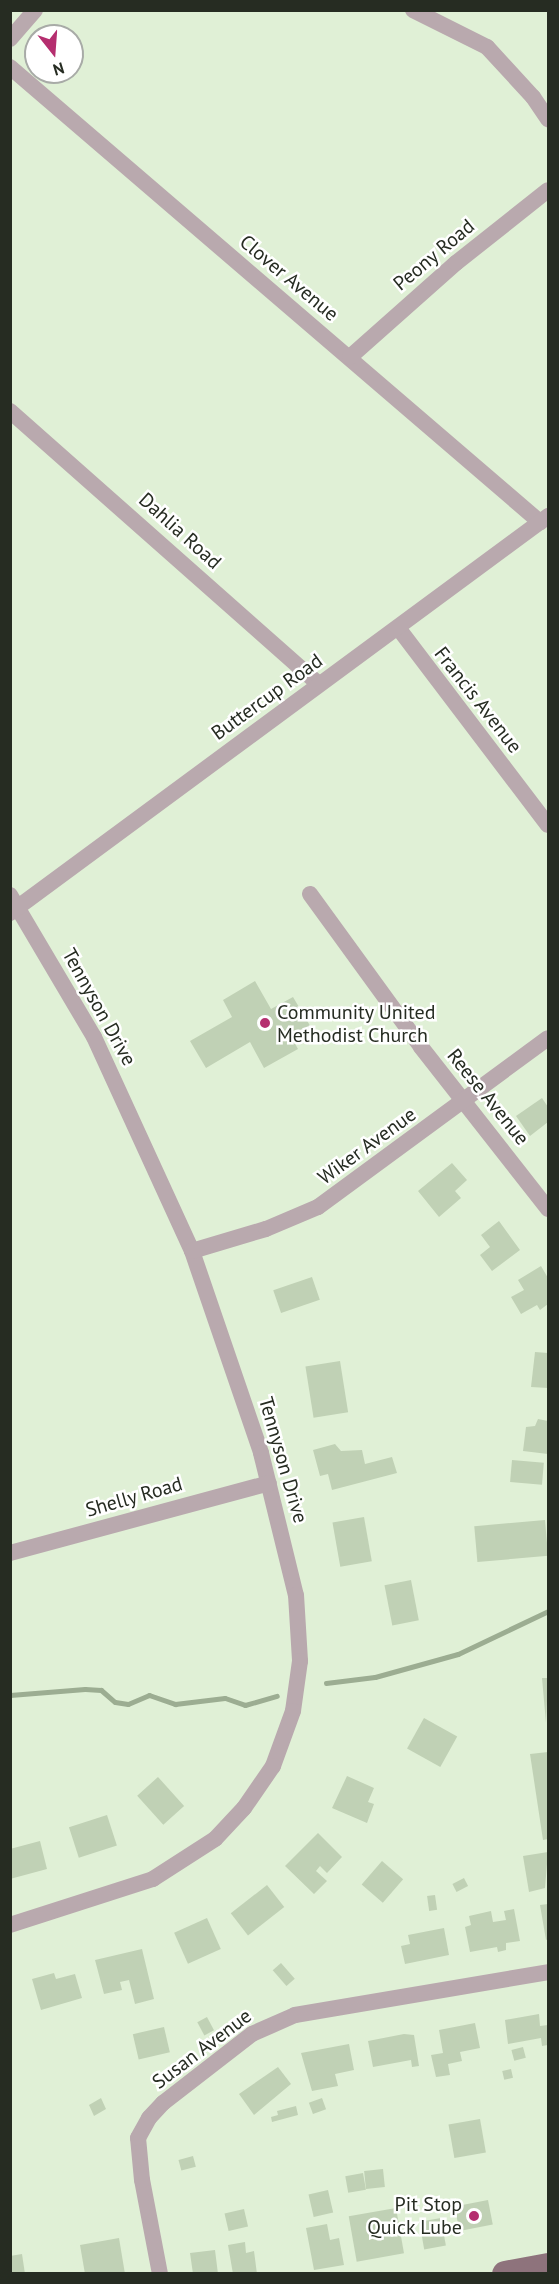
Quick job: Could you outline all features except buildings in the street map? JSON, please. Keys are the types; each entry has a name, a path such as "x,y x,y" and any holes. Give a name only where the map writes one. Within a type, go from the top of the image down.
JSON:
{"main road":[{"path":"505,2274 549,2266"}],"street":[{"path":"10,39 35,10"},
{"path":"413,10 487,47 549,119"},
{"name":"Clover Avenue","path":"10,67 544,519"},
{"name":"Peony Road","path":"350,357 448,270 549,190"},
{"name":"Dahlia Road","path":"10,411 319,684"},
{"name":"Buttercup Road","path":"13,905 399,629 544,519"},
{"name":"Francis Avenue","path":"399,629 549,825"},
{"name":"Reese Avenue","path":"310,894 463,1101 549,1209"},
{"name":"Tennyson Drive","path":"10,1924 113,1895 171,1870 201,1851 232,1822 273,1766 293,1711 300,1633 288,1554 269,1483 192,1251 94,1038 13,905"},
{"name":"Wiker Avenue","path":"192,1251 266,1229 318,1208 549,1038"},
{"name":"Shelly Road","path":"10,1553 269,1483"},
{"name":"Susan Avenue","path":"160,2274 142,2180 138,2138 149,2118 163,2103 252,2034 295,2015 549,1972"}],"waterway":[{"path":"326,1683 375,1677 458,1654 548,1611"},
{"path":"10,1695 85,1689 101,1690 115,1702 128,1704 149,1695 175,1704 225,1698 245,1705 277,1696"}],"place":[{"name":"Community United Methodist Church","path":"265,1023"},
{"name":"Pit Stop Quick Lube","path":"474,2216"}]}
